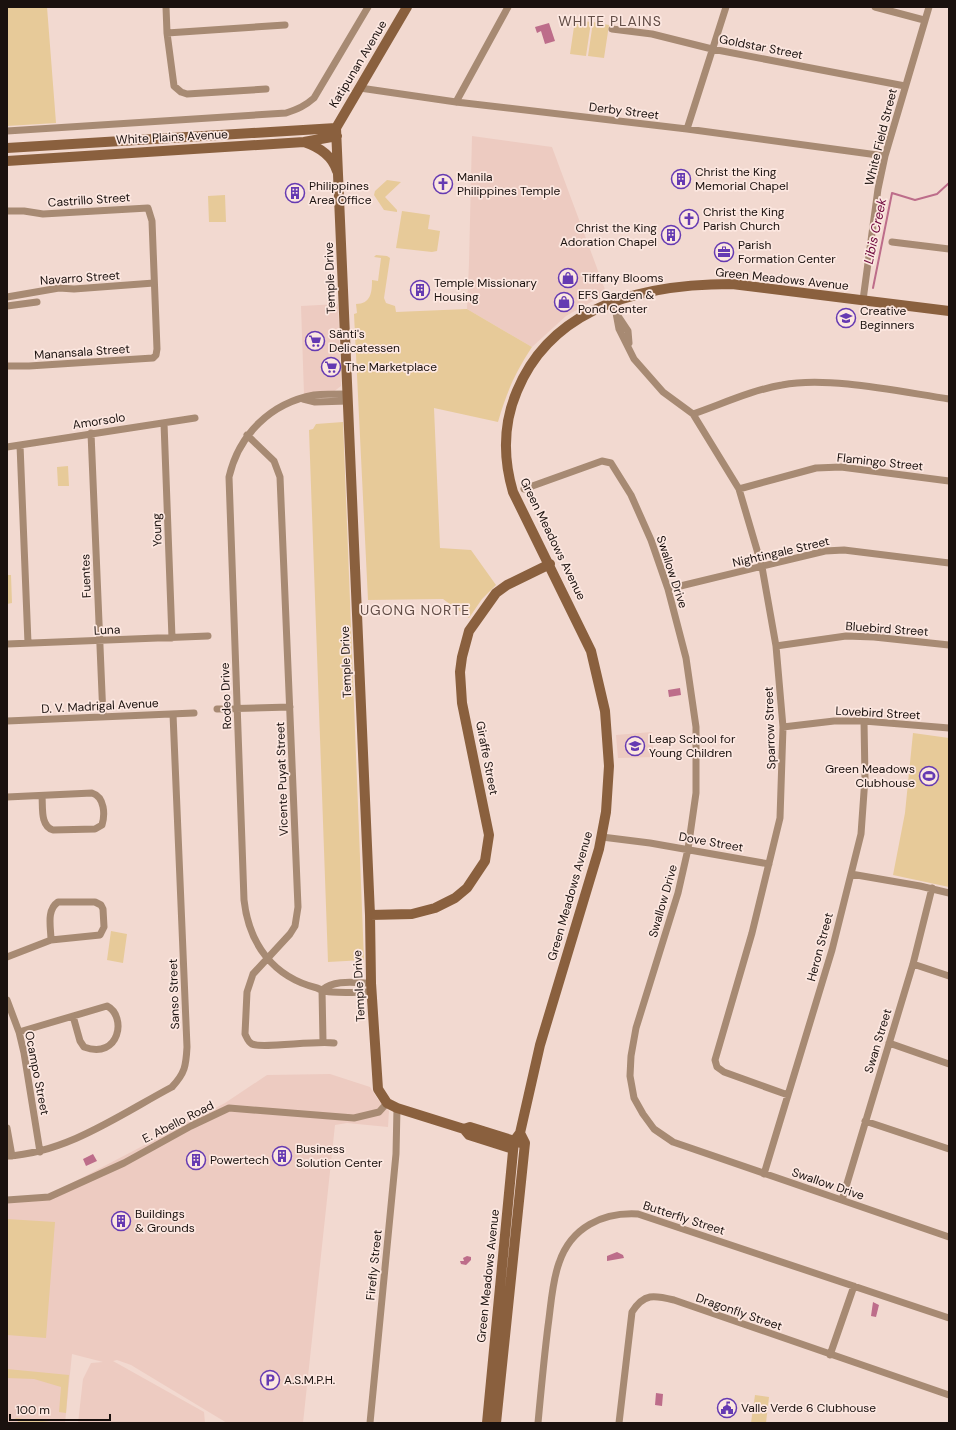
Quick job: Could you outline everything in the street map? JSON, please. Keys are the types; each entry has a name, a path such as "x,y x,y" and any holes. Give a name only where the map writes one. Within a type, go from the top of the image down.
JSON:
{"street":[{"path":"166,7 167,33 174,86 181,92 187,94 266,89"},
{"path":"7,131 286,112 306,106 314,98 368,7"},
{"name":"Katipunan Avenue","path":"337,132 338,122 360,88 407,7"},
{"path":"456,102 508,7"},
{"path":"687,129 726,7"},
{"path":"874,7 924,20"},
{"name":"White Field Street","path":"863,300 877,196 885,156 929,7"},
{"path":"167,33 285,25"},
{"name":"Goldstar Street","path":"612,29 652,34 712,49 905,86"},
{"name":"Derby Street","path":"360,88 456,102 687,129 885,156"},
{"name":"White Plains Avenue","path":"7,161 89,154 304,142 337,132"},
{"name":"White Plains Avenue","path":"7,148 337,132"},
{"name":"Temple Drive","path":"337,132 370,915 371,987 378,1089 387,1103"},
{"path":"304,142 314,145 326,154 336,167 339,179"},
{"path":"88,143 89,154"},
{"name":"Castrillo Street","path":"7,211 24,211 43,214 148,208 152,221 154,283"},
{"path":"892,242 949,249"},
{"name":"Navarro Street","path":"7,297 59,288 74,290 154,283"},
{"name":"Manansala Street","path":"7,366 29,366 153,358 156,355 154,283"},
{"name":"Green Meadows Avenue","path":"487,1423 502,1310 513,1210 518,1142 540,1045 602,834 609,766 608,732 600,681 591,651 550,564 513,492 508,474 506,451 507,426 512,404 521,382 533,362 548,342 568,325 582,316 614,302 661,289 702,284 732,284 949,311"},
{"path":"7,306 37,302"},
{"name":"Sparrow Street","path":"614,302 617,314 628,331 629,346 634,359 663,392 693,414 739,489 762,568 776,646 783,728 780,818 752,933 715,1060 717,1066 724,1072 788,1095"},
{"path":"693,414 761,390 783,385 811,383 846,385 949,399"},
{"name":"Rodeo Drive","path":"322,990 298,983 283,973 267,958 253,937 245,912 228,487 229,477 235,457 247,435 271,412 280,406 303,399 348,397"},
{"name":"Amorsolo","path":"7,447 195,418"},
{"name":"Young","path":"164,423 172,638"},
{"name":"Fuentes","path":"91,433 103,717"},
{"name":"Vicente Puyat Street","path":"247,435 274,461 280,476 297,918 290,934 253,974 249,982 245,1034 248,1042 258,1046 322,1041 334,1043"},
{"path":"20,446 28,643"},
{"name":"Swallow Drive","path":"524,489 602,461 608,461 632,495 651,540 668,589 686,658 696,727 696,793 688,849 678,893 636,1028 631,1056 630,1076 634,1098 643,1114 654,1129 673,1142 949,1237"},
{"name":"Flamingo Street","path":"739,489 816,468 841,467 949,481"},
{"name":"Nightingale Street","path":"668,589 762,568 825,551 844,550 949,563"},
{"name":"Giraffe Street","path":"370,915 412,914 435,908 455,898 467,888 485,861 489,835 462,703 460,678 462,657 469,631 496,593 507,585 550,564"},
{"name":"Luna","path":"7,644 208,636"},
{"name":"Bluebird Street","path":"776,646 846,636 874,636 949,645"},
{"path":"217,709 290,707"},
{"name":"D. V. Madrigal Avenue","path":"7,721 194,713"},
{"name":"Sanso Street","path":"9,1156 40,1152 66,1144 172,1087 182,1076 186,1064 187,1047 173,714"},
{"name":"Lovebird Street","path":"783,728 834,721 864,721 949,728"},
{"name":"Heron Street","path":"764,1174 832,950 861,834 865,778 864,721"},
{"path":"7,798 92,793 96,794 102,801 102,826 95,828 49,829 44,822 42,796"},
{"name":"Dove Street","path":"602,834 769,864"},
{"path":"851,874 949,892"},
{"name":"Swan Street","path":"842,1200 913,964 932,888"},
{"path":"7,957 51,940 100,935 104,927 103,909 95,902 58,902 53,906 50,912 51,940"},
{"path":"913,964 949,976"},
{"path":"322,1041 322,990 327,985 335,984 371,987"},
{"name":"Ocampo Street","path":"7,1000 19,1032 24,1053 40,1152"},
{"path":"19,1032 104,1006 110,1007 115,1012 117,1019 115,1040 112,1044 102,1049 84,1047 80,1041 73,1016"},
{"path":"889,1043 949,1064"},
{"path":"387,1103 397,1108 464,1129 469,1135 518,1142"},
{"name":"E. Abello Road","path":"7,1200 49,1197 62,1192 124,1162 190,1126 229,1108 354,1118 379,1112 387,1103"},
{"name":"Firefly Street","path":"370,1423 396,1154 397,1108"},
{"path":"865,1120 949,1149"},
{"path":"7,1128 9,1156"},
{"name":"Butterfly Street","path":"538,1423 544,1357 554,1282 559,1263 565,1248 576,1235 587,1226 603,1217 621,1213 638,1214 949,1318"},
{"path":"830,1355 854,1286"},
{"name":"Dragonfly Street","path":"619,1423 632,1312 638,1303 647,1297 660,1297 674,1300 949,1395"},
{"name":"Green Meadows Avenue","path":"496,1423 502,1310"}],"shaded area":[{"path":"7,7 47,7 56,123 7,126"},
{"path":"575,20 591,22 586,56 570,54"},
{"path":"593,22 609,25 604,58 588,56"},
{"path":"549,23 555,41 545,44 541,31 537,33 535,27"},
{"path":"472,136 552,147 607,295 566,316 532,347 467,309"},
{"path":"387,180 401,182 385,197 397,210 397,212 384,210 374,195 375,191"},
{"path":"225,195 226,222 209,222 208,196"},
{"path":"402,211 430,215 428,229 440,231 437,251 432,252 396,248"},
{"path":"376,255 387,256 390,258 384,298 386,303 395,306 396,312 467,309 532,347 512,383 498,422 434,408 440,548 471,550 496,585 482,599 469,618 443,599 368,600 354,314 357,313 356,304 368,300 372,289 372,280 378,281 381,258 374,257"},
{"path":"338,304 341,386 332,393 304,394 301,306"},
{"path":"343,422 364,960 328,962 309,430 313,429 316,424"},
{"path":"68,466 69,486 58,486 57,467"},
{"path":"7,575 11,575 12,603 7,604"},
{"path":"680,688 681,695 669,697 668,690"},
{"name":"Leap School for Young Children","path":"652,732 654,757 618,758 616,735"},
{"name":"Green Meadows Clubhouse","path":"913,733 949,738 949,887 893,875 905,813"},
{"path":"111,931 127,934 123,963 107,960"},
{"path":"330,1074 370,1087 379,1101 389,1111 388,1127 347,1123 335,1125 303,1423 227,1423 131,1365 117,1360 113,1361 204,1412 205,1423 78,1423 83,1379 91,1363 103,1362 72,1354 65,1423 7,1423 7,1198 45,1197 225,1103 267,1075"},
{"path":"93,1154 97,1161 86,1166 83,1159"},
{"path":"7,1219 55,1222 46,1338 7,1335"},
{"path":"617,1252 623,1255 624,1258 607,1261 607,1256"},
{"path":"467,1256 471,1257 471,1260 466,1265 461,1264 460,1261 464,1261 463,1258"},
{"path":"873,1302 879,1305 876,1317 871,1316"},
{"path":"7,1369 69,1375 66,1413 59,1412 61,1387 34,1379 7,1378"},
{"path":"656,1393 663,1394 662,1406 655,1405"},
{"path":"755,1395 769,1397 766,1423 751,1423"},
{"path":"15,1418 60,1423 19,1423"}],"waterway":[{"name":"Libis Creek","path":"873,288 892,193 915,200 937,194 949,183"}],"place":[{"name":"Christ the King Memorial Chapel","path":"681,179"},
{"name":"Manila Philippines Temple","path":"443,184"},
{"name":"Philippines Area Office","path":"295,193"},
{"name":"Christ the King Parish Church","path":"689,219"},
{"name":"Christ the King Adoration Chapel","path":"671,235"},
{"name":"Parish Formation Center","path":"724,252"},
{"name":"Tiffany Blooms","path":"568,278"},
{"name":"Temple Missionary Housing","path":"420,290"},
{"name":"EFS Garden & Pond Center","path":"564,302"},
{"name":"Creative Beginners","path":"846,318"},
{"name":"Sänti's Delicatessen","path":"315,341"},
{"name":"The Marketplace","path":"331,367"},
{"name":"Leap School for Young Children","path":"635,746"},
{"name":"Green Meadows Clubhouse","path":"929,776"},
{"name":"Business Solution Center","path":"282,1156"},
{"name":"Powertech","path":"196,1160"},
{"name":"Buildings & Grounds","path":"121,1221"},
{"name":"A.S.M.P.H.","path":"270,1380"},
{"name":"Valle Verde 6 Clubhouse","path":"727,1408"}],"district":[{"name":"WHITE PLAINS","path":"610,21"},
{"name":"UGONG NORTE","path":"415,610"}]}
